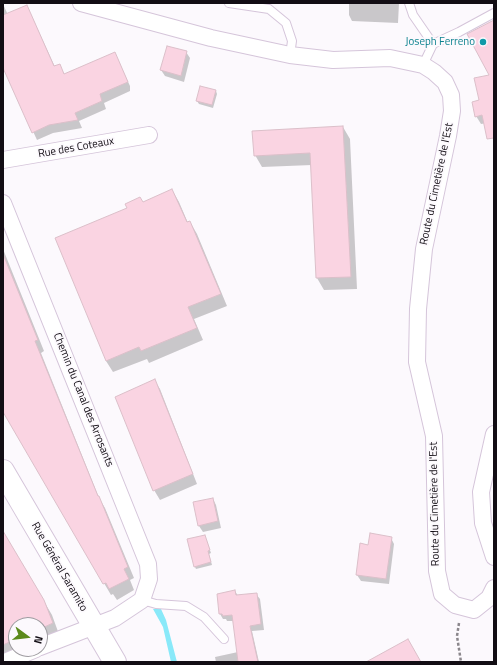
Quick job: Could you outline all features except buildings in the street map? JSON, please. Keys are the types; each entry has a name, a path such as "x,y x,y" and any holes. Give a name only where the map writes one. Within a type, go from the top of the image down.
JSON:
{"street":[{"name":"Route du Cimetière de l'Est","path":"82,3 211,38 290,55 332,60 390,58 423,65 445,82 451,95 452,111 424,249 418,309 417,362 434,436 436,571 442,594 455,605 460,606"},
{"name":"Rue des Coteaux","path":"3,160 149,135"},
{"name":"Chemin du Canal des Arrosants","path":"3,202 148,564 149,579 142,600"},
{"path":"494,434 481,492 483,523 494,558"},
{"name":"Rue Général Saramito","path":"3,471 115,662"},
{"path":"460,606 474,610 489,598 494,588"},
{"path":"48,644 115,618 142,600"},
{"path":"5,662 17,657"}],"lane":[{"path":"230,3 269,9 286,22 292,41 290,55"},
{"path":"409,3 413,16 433,44"},
{"path":"423,65 433,44 460,32 494,13"},
{"path":"142,600 156,604 186,606 204,617 224,639"}],"path":[{"path":"460,606 457,636 461,662"}],"water":[{"path":"153,609 161,609 166,620 177,662 171,662 163,627"}],"place":[{"name":"Joseph Ferreno","path":"483,42"}]}
